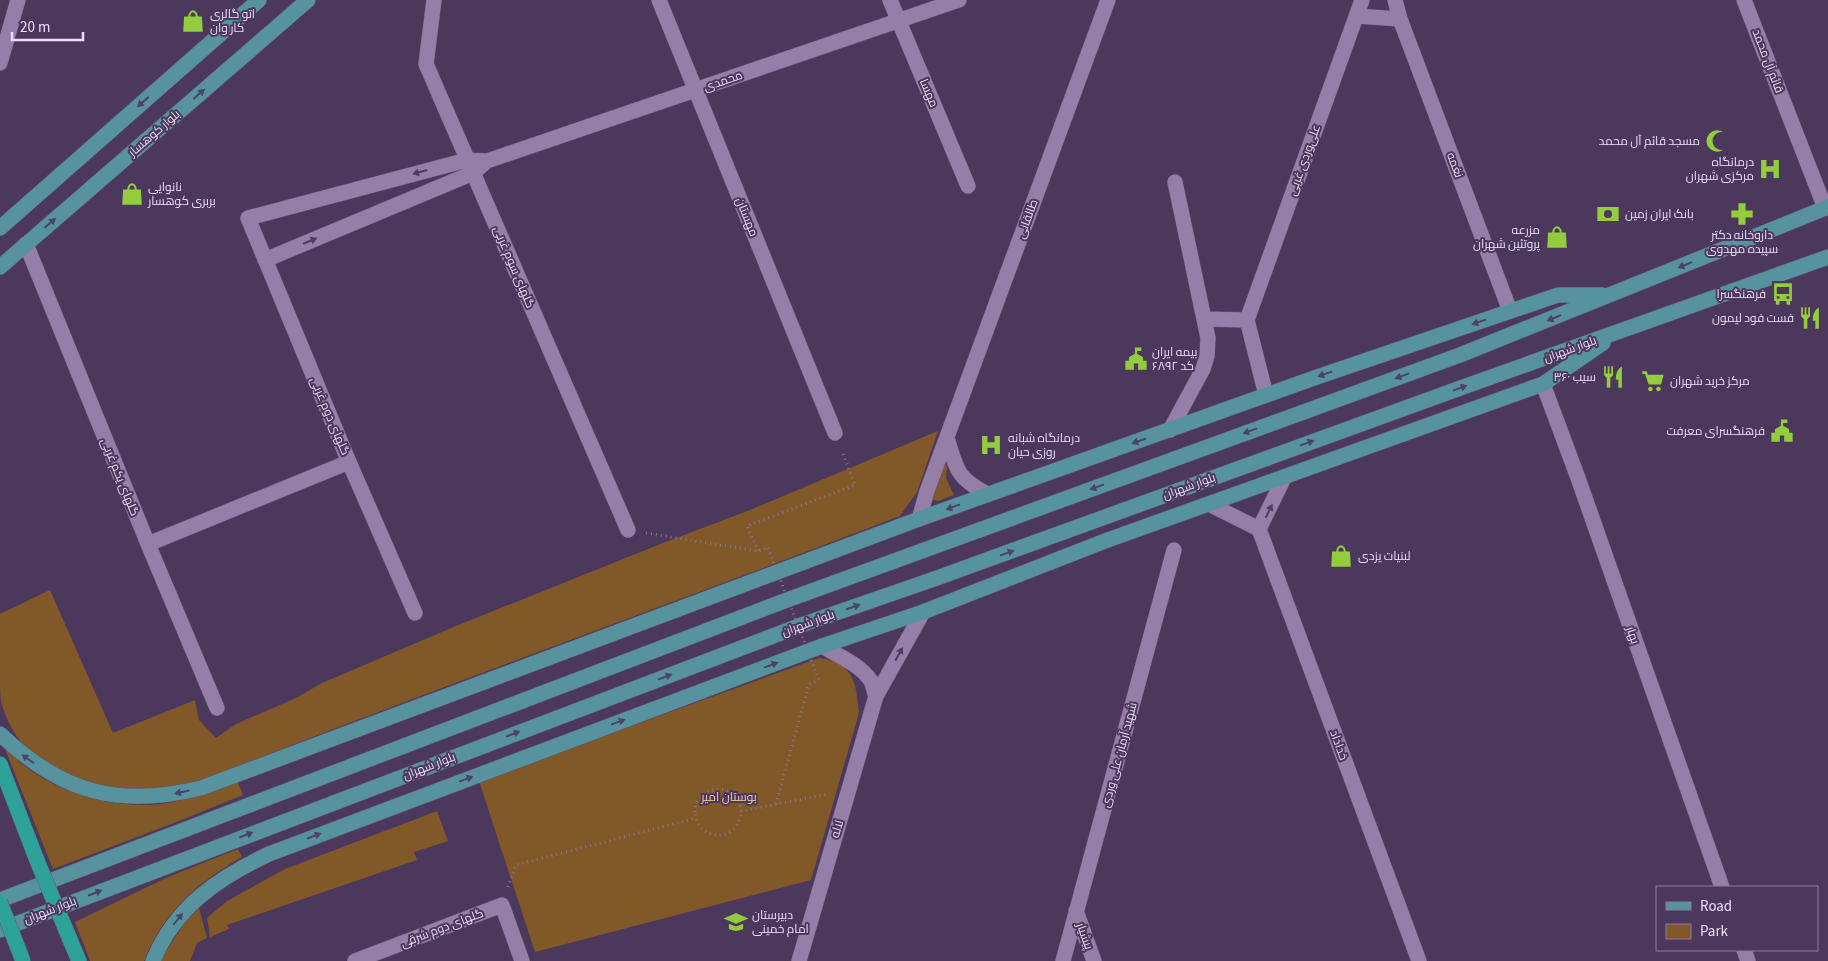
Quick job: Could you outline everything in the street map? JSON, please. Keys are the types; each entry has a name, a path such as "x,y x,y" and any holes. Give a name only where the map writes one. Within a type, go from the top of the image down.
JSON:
{"highway":[{"path":"0,764 36,858 79,961"},
{"path":"0,901 23,961"}],"main road":[{"path":"0,228 259,0"},
{"name":"بلوار کوهسار","path":"0,267 308,0"},
{"path":"0,901 787,600 1460,355 1826,208"},
{"name":"بلوار شهران","path":"0,930 807,623 937,578 1621,331 1827,261"},
{"path":"0,734 21,754 39,766 64,781 86,789 130,798 182,793 228,779 987,494 1266,395 1558,295 1611,295"},
{"name":"بلوار شهران","path":"153,961 167,933 196,899 238,868 269,854 822,646 923,612 1105,541 1543,384 1621,331"}],"street":[{"path":"0,63 18,0"},
{"name":"گلهای سوم غربی","path":"434,0 426,64 628,530"},
{"name":"مهستان","path":"659,0 835,434"},
{"name":"مهسا","path":"890,0 968,186"},
{"name":"محمدی","path":"470,166 959,0"},
{"name":"طالقانی","path":"919,519 946,438 1108,0"},
{"name":"علی‌وردی غربی","path":"1247,320 1362,0"},
{"name":"نغمه","path":"1395,0 1400,19 1510,311"},
{"name":"قائم آل محمد","path":"1744,0 1826,208"},
{"path":"1356,16 1400,19"},
{"path":"265,260 470,166"},
{"name":"گلهای دوم غربی","path":"415,613 349,462 248,218 470,166"},
{"path":"1170,430 1196,382 1207,356 1208,338 1176,182"},
{"name":"گلهای یکم غربی","path":"26,244 217,708"},
{"path":"1205,319 1247,320 1266,395"},
{"name":"بهار","path":"1543,384 1722,886"},
{"path":"946,438 960,476 972,486 987,494"},
{"path":"148,544 349,462"},
{"path":"1209,504 1259,529 1284,478"},
{"name":"خداداد","path":"1259,529 1419,961"},
{"name":"شهید آرمان علی وردی","path":"1063,961 1174,550"},
{"name":"لاله","path":"799,961 876,696 923,612"},
{"path":"822,646 862,671 871,682 876,696"},
{"name":"گلهای دوم شرقی","path":"355,961 502,905 522,961"},
{"name":"پیشیار","path":"1076,911 1094,961"}],"path":[{"path":"758,551 747,526 855,485 835,434"},
{"path":"628,530 758,551 768,548 819,680 809,684 776,804"},
{"path":"715,789 729,792 736,796 741,811 737,825 732,830 718,835 704,830 696,818 695,810 697,803 707,791 715,789"},
{"path":"741,811 849,790"},
{"path":"516,865 696,818"}],"green space":[{"path":"938,431 917,492 900,516 210,777 175,787 138,790 103,786 85,781 50,766 24,746 10,725 1,702 0,614 50,590 113,733 195,700 199,720 216,738 236,724 296,698 322,683 456,626 750,510"},
{"path":"944,464 947,466 946,478 954,495 938,501 931,499 935,481 939,481"},
{"name":"بوستان امیر","path":"819,658 840,664 846,669 854,683 859,713 811,880 535,952 479,781"},
{"path":"3,744 19,761 36,774 73,792 93,798 134,805 153,805 188,798 237,781 243,795 53,869"},
{"path":"437,811 448,841 414,852 417,860 227,925 229,929 210,937 207,918 227,901 285,869"},
{"path":"238,849 242,857 196,889 172,913 161,927 144,961 90,961 75,922 168,877"},
{"path":"199,908 207,938 197,943 190,961 160,961 185,922"}],"place":[{"name":"اتو گالری کار وان","path":"193,21"},
{"name":"مسجد قائم آل محمد","path":"1717,141"},
{"name":"درمانگاه مرکزی شهران","path":"1770,169"},
{"name":"نانوایی بربری کوهسار","path":"132,194"},
{"name":"بانک ایران زمین","path":"1608,214"},
{"name":"داروخانه دکتر سپیده مهدوی","path":"1742,214"},
{"name":"مزرعه پروتئین شهران","path":"1557,237"},
{"name":"فرهنگسرا","path":"1783,294"},
{"name":"فست فود لیمون","path":"1810,318"},
{"name":"بیمه ایران کد ۶۸۹۲","path":"1136,359"},
{"name":"سیب ۳۶۰","path":"1613,377"},
{"name":"مرکز خرید شهران","path":"1653,381"},
{"name":"فرهنگسرای معرفت","path":"1782,431"},
{"name":"درمانگاه شبانه روزی حیان","path":"991,445"},
{"name":"لبنیات یزدی","path":"1341,556"},
{"name":"دبیرستان امام خمینی","path":"736,922"}]}
